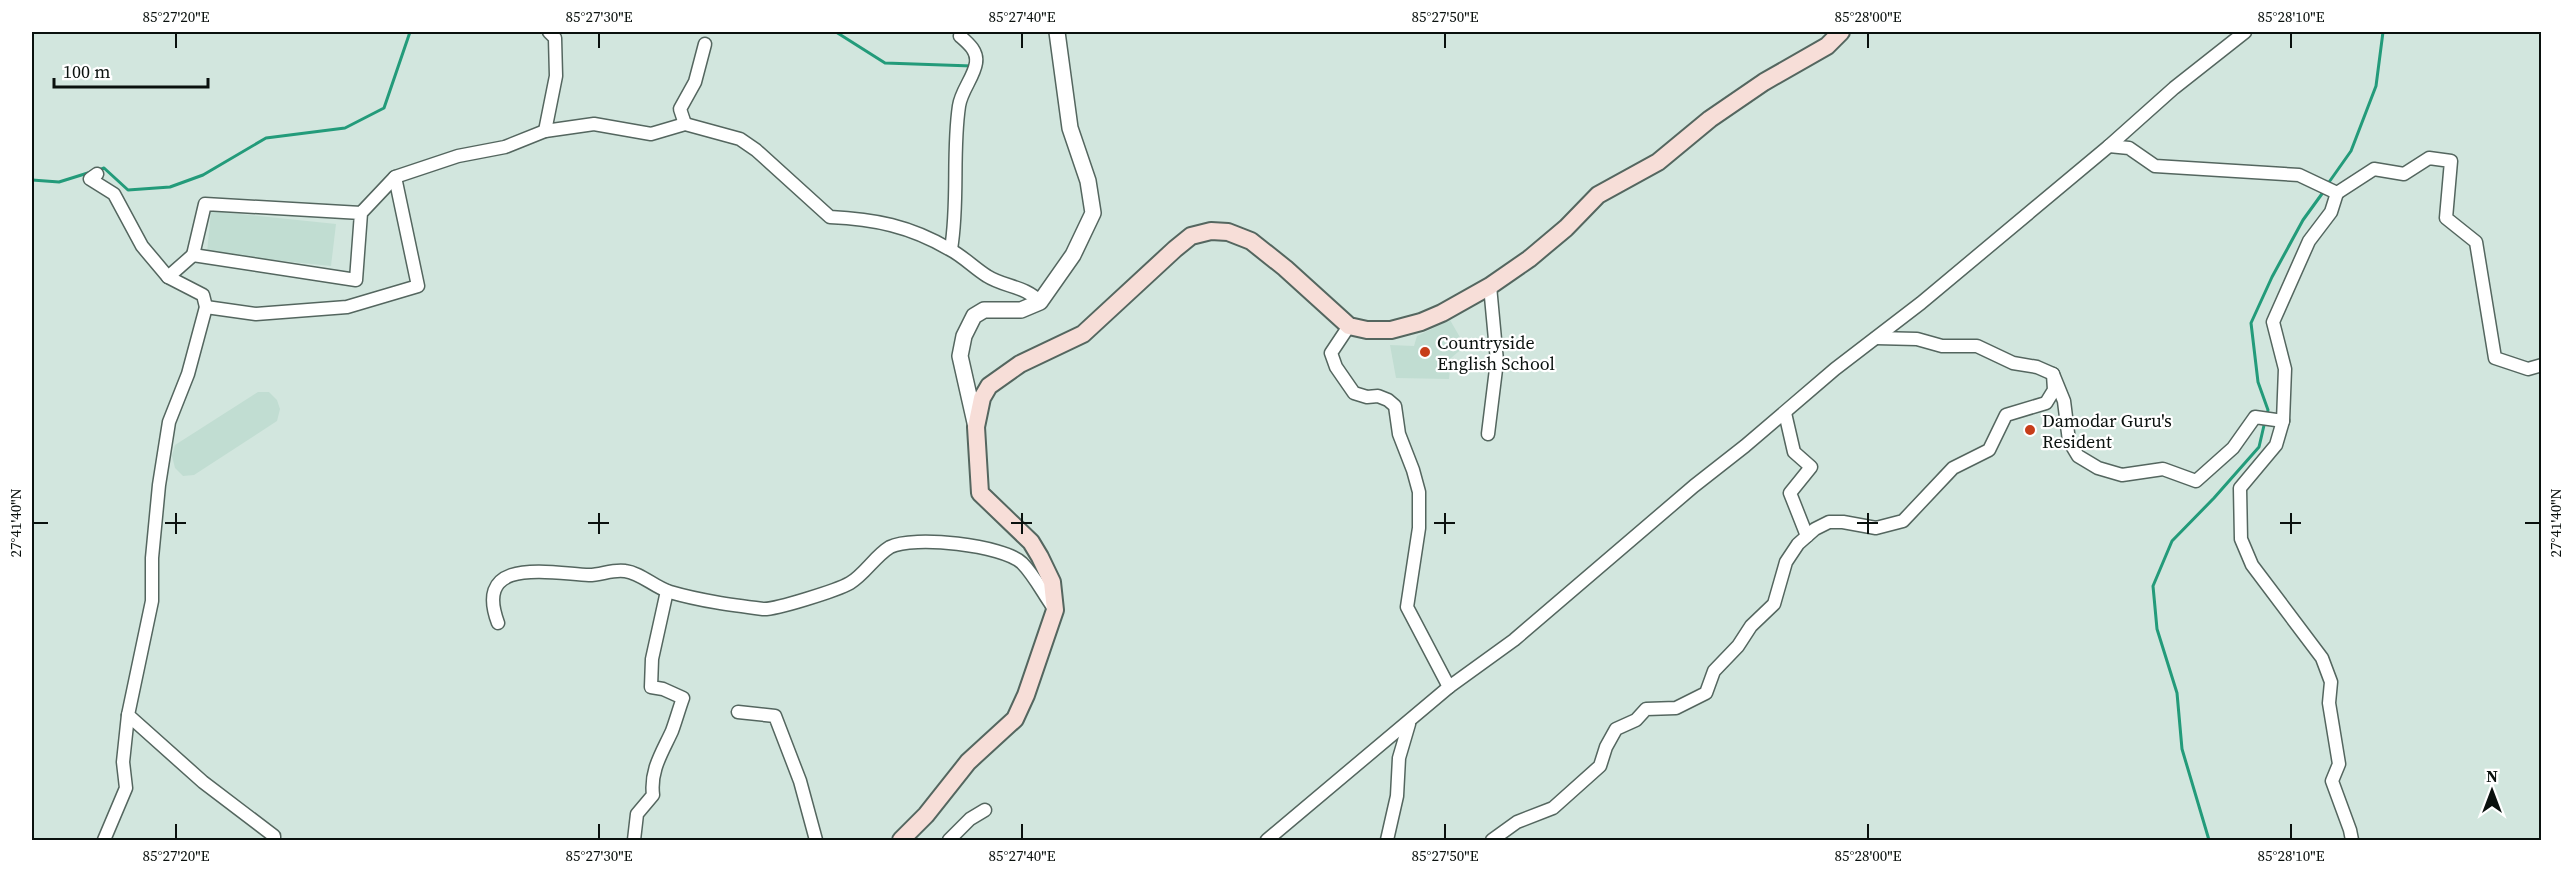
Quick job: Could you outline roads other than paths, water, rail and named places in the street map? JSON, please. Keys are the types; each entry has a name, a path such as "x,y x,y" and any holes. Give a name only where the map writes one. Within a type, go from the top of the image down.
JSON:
{"main road":[{"path":"901,840 926,815 968,762 1015,719 1026,695 1055,610 1052,582 1031,542 980,493 976,427 982,398 989,386 1020,363 1083,334 1191,236 1211,231 1228,232 1251,241 1285,268 1349,326 1367,330 1391,330 1421,322 1490,286 1558,235 1598,195 1658,162 1710,119 1764,82 1827,46 1840,32"}],"street":[{"path":"545,131 556,76 555,38 549,32"},
{"path":"951,249 954,229 955,145 959,102 976,62 973,48 960,36 962,32"},
{"path":"976,427 960,356 964,336 974,316 984,310 1021,310 1040,302 1073,255 1094,213 1088,181 1070,128 1057,32"},
{"path":"1267,840 1449,687 1514,640 1694,486 1785,413 1835,369 1921,303 2109,146 2174,88 2245,32"},
{"path":"685,124 681,109 695,82 705,44"},
{"path":"193,255 356,280 361,213 395,177 458,156 505,147 545,131 594,124 651,134 685,124 740,139 756,150 830,217 869,219 915,232 951,249 988,278 1032,293 1040,302"},
{"path":"2109,146 2129,148 2155,166 2299,175 2337,193"},
{"path":"2352,840 2332,781 2339,764 2329,703 2331,682 2322,658 2252,565 2241,539 2240,488 2276,445 2283,421 2285,369 2273,322 2310,241 2331,212 2337,193 2374,169 2404,174 2429,158 2451,161 2446,218 2476,242 2494,358 2528,369 2541,365"},
{"path":"97,174 90,178 103,189 114,194 142,246 168,277 203,295 206,307 188,374 169,422 159,486 152,558 152,601 128,715 123,762 126,788 104,840"},
{"path":"206,307 256,314 347,307 418,286 395,177"},
{"path":"168,277 193,255 205,204 361,213"},
{"path":"1488,434 1497,362 1490,286"},
{"path":"1349,326 1331,353 1336,367 1354,393 1367,397 1377,396 1388,400 1395,406 1400,434 1419,492 1419,528 1407,607 1449,687"},
{"path":"1876,338 1917,339 1942,346 1977,346 2013,363 2037,367 2053,374 2064,401 2069,441 2079,456 2098,468 2122,475 2163,469 2196,481 2233,448 2255,417 2283,421"},
{"path":"1492,840 1517,822 1553,808 1600,766 1606,747 1616,729 1636,720 1646,709 1676,708 1706,693 1714,671 1737,646 1751,626 1774,604 1786,562 1807,536 1829,522 1876,528 1903,521 1953,468 1989,450 2006,415 2046,402 2054,390 2053,374"},
{"path":"1785,413 1794,452 1811,467 1790,493 1807,536"},
{"path":"498,622 493,605 494,588 501,580 513,574 536,572 594,575 623,570 667,591 711,602 771,610 849,584 891,547 935,541 980,546 1021,562 1055,610"},
{"path":"634,840 637,814 653,795 651,782 654,769 683,699 663,689 651,687 652,659 667,591"},
{"path":"738,712 775,716 800,781 816,840"},
{"path":"128,715 203,782 274,836 274,840"},
{"path":"1387,840 1397,796 1398,758 1410,720"},
{"path":"949,840 970,819 985,810"}],"waterway":[{"path":"97,171 104,168 128,190 170,187 203,175 266,138 345,128 384,108 410,32"},
{"path":"836,32 885,63 972,66"},
{"path":"2327,185 2351,151 2376,86 2383,32"},
{"path":"32,180 59,182 91,172"},
{"path":"2267,414 2268,410 2258,382 2251,323 2272,277 2303,220 2324,191"},
{"path":"2209,840 2182,749 2177,693 2157,629 2153,586 2172,541 2259,447 2265,421"}],"place":[{"name":"Countryside English School","path":"1425,352"},
{"name":"Damodar Guru's Resident","path":"2030,430"}]}
